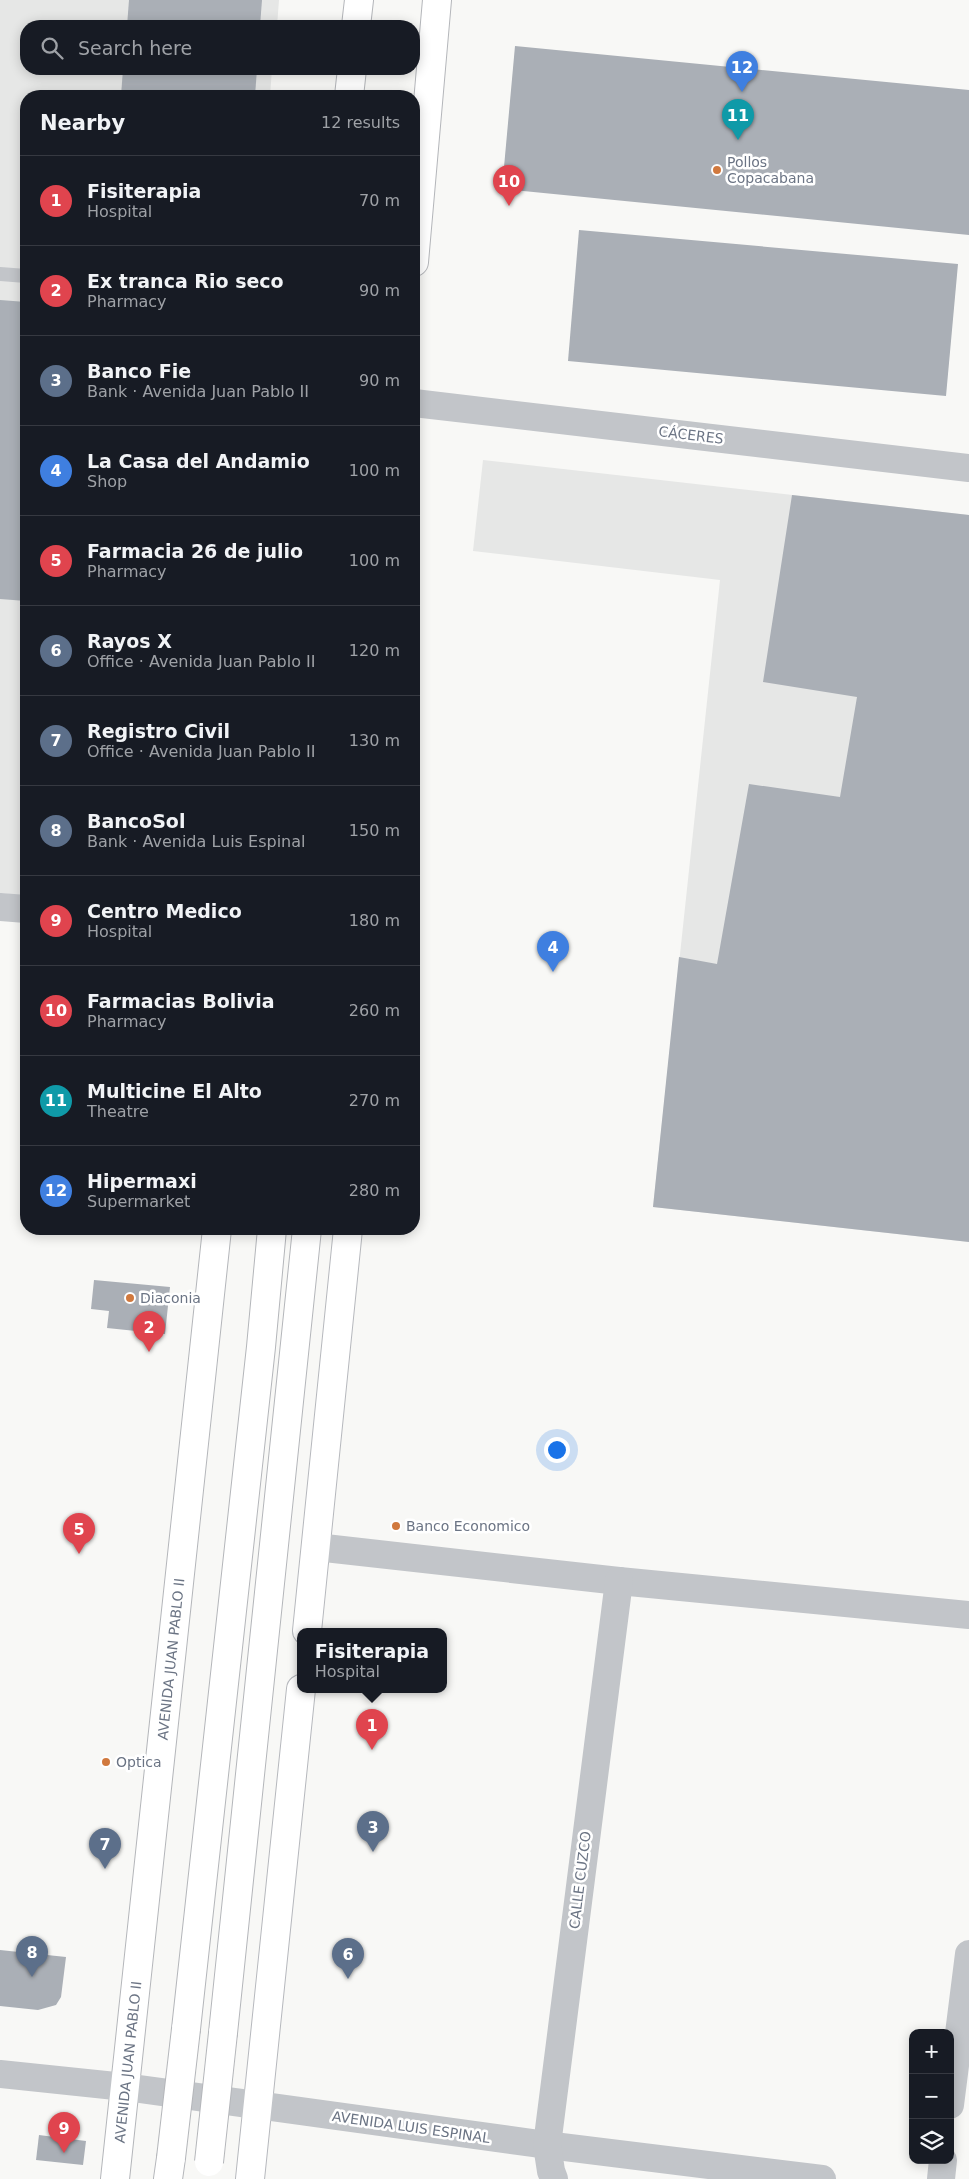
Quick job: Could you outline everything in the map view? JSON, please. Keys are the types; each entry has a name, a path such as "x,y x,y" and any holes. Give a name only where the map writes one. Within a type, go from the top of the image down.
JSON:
{"main road":[{"path":"357,20 359,0"},
{"path":"420,135 437,0"},
{"path":"350,90 352,75"},
{"name":"AVENIDA JUAN PABLO II","path":"115,2179 216,1235"},
{"path":"170,2168 261,1347 271,1235"},
{"path":"208,2170 306,1235"},
{"path":"307,1628 347,1235"},
{"path":"250,2179 301,1693"}],"street":[{"name":"CÁCERES","path":"420,404 969,468"},
{"path":"0,907 20,909"},
{"path":"316,1547 619,1581 969,1615"},
{"name":"CALLE CUZCO","path":"554,2179 546,2145 619,1581"},
{"path":"954,2074 969,1954"},
{"name":"AVENIDA LUIS ESPINAL","path":"0,2074 125,2087 546,2145 822,2179"},
{"path":"941,2179 943,2164"}],"lane":[{"path":"0,274 20,276"}],"shaded area":[{"path":"0,0 279,0 277,20 20,20 20,75 272,75 270,90 20,90 20,895 0,893"},
{"path":"483,460 969,515 969,1242 653,1207 720,580 473,551"}],"building":[{"path":"129,0 262,0 260,20 127,20"},
{"path":"515,46 969,90 969,235 502,189"},
{"path":"123,75 257,75 255,90 121,90"},
{"path":"579,230 958,264 946,396 568,361"},
{"path":"0,300 20,302 20,601 0,599"},
{"path":"792,495 969,515 969,1242 653,1207 679,957 717,964 749,784 840,797 857,697 763,682"},
{"name":"Diaconia","path":"94,1280 170,1287 165,1334 107,1328 109,1311 91,1309"},
{"path":"0,1950 66,1957 61,1997 56,2005 38,2010 0,2006"},
{"path":"39,2135 86,2141 83,2165 36,2160"}],"place":[{"name":"Hipermaxi","path":"742,92"},
{"name":"Multicine El Alto","path":"738,140"},
{"name":"Pollos Copacabana","path":"717,170"},
{"name":"Farmacias Bolivia","path":"509,206"},
{"name":"La Casa del Andamio","path":"553,972"},
{"name":"Diaconia","path":"130,1298"},
{"name":"Ex tranca Rio seco","path":"149,1352"},
{"name":"Banco Economico","path":"396,1526"},
{"name":"Farmacia 26 de julio","path":"79,1554"},
{"name":"Fisiterapia","path":"372,1750"},
{"name":"Optica","path":"106,1762"},
{"name":"Banco Fie","path":"373,1852"},
{"name":"Registro Civil","path":"105,1869"},
{"name":"BancoSol","path":"32,1977"},
{"name":"Rayos X","path":"348,1979"},
{"name":"Centro Medico","path":"64,2153"}]}
